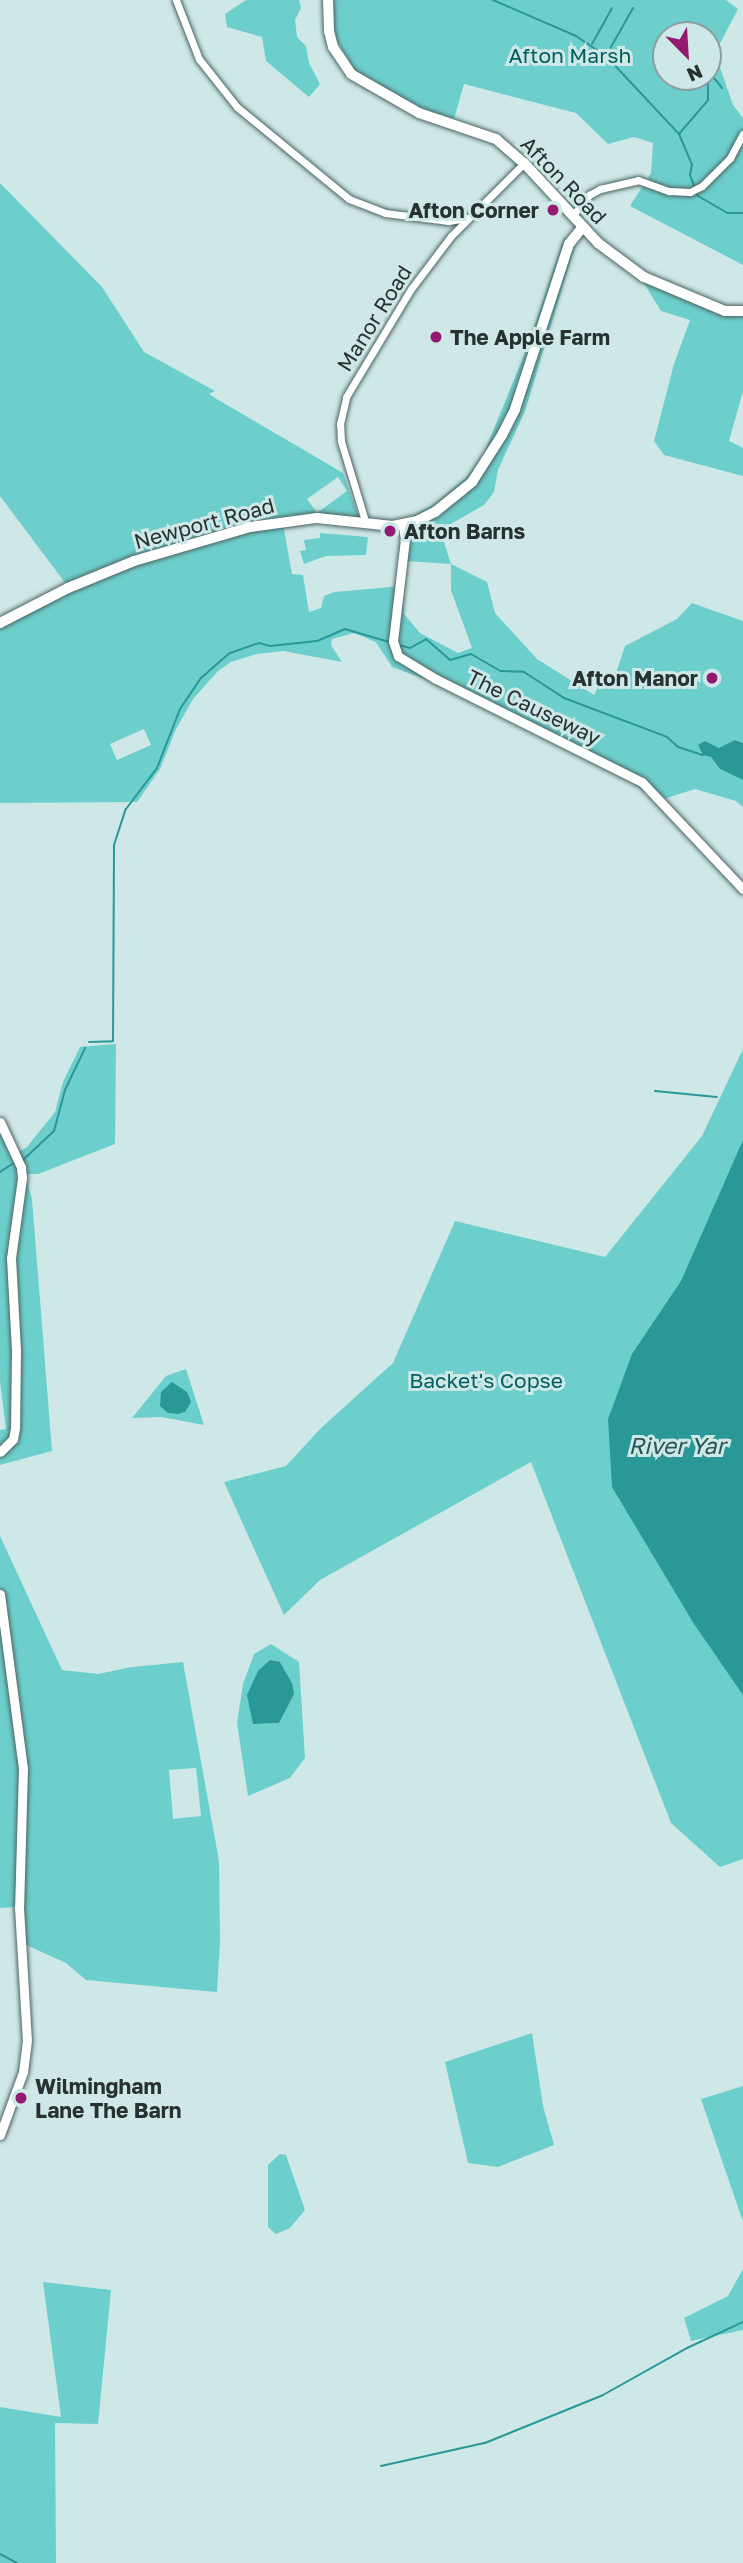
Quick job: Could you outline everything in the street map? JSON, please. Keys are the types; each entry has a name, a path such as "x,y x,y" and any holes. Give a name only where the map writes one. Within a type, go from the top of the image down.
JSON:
{"main road":[{"name":"Afton Road","path":"328,0 329,31 333,47 351,74 419,113 496,139 524,163 608,251 645,277 725,311 743,311"},
{"name":"Newport Road","path":"0,623 97,575 201,540 282,521 317,518 366,524 403,524 426,517 472,482 490,456 515,409 569,244 583,227"}],"street":[{"path":"176,0 199,59 237,107 349,199 385,213 448,221 467,218"},
{"path":"573,215 589,195 600,189 638,180 669,191 690,192 702,186 730,158 743,134"},
{"name":"Manor Road","path":"366,524 341,441 340,424 346,397 411,289 451,236 524,163"},
{"path":"448,221 451,236"},
{"name":"The Causeway","path":"403,524 405,539 393,641 398,656 426,674 642,782 656,793 743,889"},
{"path":"0,1122 21,1167 22,1178 11,1258 16,1350 15,1428 13,1439 0,1452"},
{"path":"0,1594 23,1768 19,1907 27,2040 23,2072 0,2135"}],"green space":[{"path":"246,0 299,0 301,8 295,20 297,37 306,46 309,63 320,84 309,97 266,61 262,37 227,27 225,14"},
{"name":"Afton Marsh","path":"333,0 726,0 738,9 722,40 722,21 652,21 652,91 722,91 722,73 733,105 743,118 743,265 630,206 651,173 653,143 634,137 608,144 576,113 464,84 454,119 419,108 354,70 333,33"},
{"path":"0,183 102,287 144,352 215,391 209,394 343,473 359,518 255,523 144,552 66,584 0,496","holes":["338,477 347,491 317,513 307,499"]},
{"path":"564,237 575,246 525,411 498,470 494,492 484,505 440,530 451,564 405,561 408,518 432,506 466,478 484,453 529,343"},
{"path":"642,280 724,315 743,316 743,391 729,441 743,448 743,476 664,455 654,441 674,364 690,320 661,311"},
{"path":"283,524 292,574 303,575 309,612 321,608 324,596 334,592 403,586 404,614 420,633 458,653 472,648 451,590 451,564 487,582 495,613 537,659 594,695 599,685 611,688 625,646 677,619 692,603 743,621 743,743 735,740 719,749 711,747 711,757 720,769 743,780 743,807 736,801 695,789 657,801 626,778 441,685 392,667 376,642 354,633 332,639 331,645 342,662 283,651 257,654 231,662 218,671 193,699 176,729 160,769 137,802 0,803 0,626 71,590 177,550","holes":["144,729 151,745 117,760 110,744"]},
{"path":"320,533 368,537 366,555 326,556 304,564 300,551 306,550 304,540 320,538"},
{"path":"116,1044 115,1144 38,1174 25,1174 32,1199 52,1451 0,1465 0,1430 6,1429 0,1381 0,1126 17,1153 27,1147 55,1112 63,1082 80,1047"},
{"name":"Backet's Copse","path":"743,1049 743,1859 720,1867 671,1823 531,1462 320,1580 284,1615 224,1482 286,1466 321,1428 393,1363 455,1221 605,1257 702,1136"},
{"path":"186,1369 204,1425 161,1417 132,1418 166,1376"},
{"path":"0,1536 62,1670 98,1674 132,1667 183,1662 219,1861 220,1942 217,1992 86,1980 66,1963 24,1944 19,1769 16,1907 0,1908","holes":["196,1768 201,1816 173,1819 169,1770"]},
{"path":"271,1644 299,1662 305,1758 290,1778 248,1796 237,1723 243,1684 254,1654","holes":["280,1662 292,1683 288,1704 279,1723 253,1724"]},
{"path":"532,2033 543,2106 554,2145 498,2167 468,2163 445,2062"},
{"path":"743,2086 743,2222 701,2099"},
{"path":"280,2154 286,2155 305,2210 290,2228 276,2234 268,2227 268,2165"},
{"path":"743,2269 743,2330 691,2341 684,2318 728,2296"},
{"path":"43,2282 111,2290 98,2424 55,2423 56,2563 0,2563 0,2407 61,2417"}],"water":[{"path":"735,740 743,743 743,780 720,769 711,757 703,755 698,745 705,741 719,748"},
{"name":"River Yar","path":"743,1140 743,1695 694,1624 612,1487 608,1419 632,1354 681,1281"},
{"path":"172,1382 187,1392 191,1402 185,1412 168,1413 160,1406 161,1392"},
{"path":"270,1660 280,1662 292,1683 294,1694 279,1723 253,1724 247,1695 258,1671"}],"waterway":[{"path":"493,0 576,36 606,56 679,134 692,164 690,175 694,186"},
{"path":"592,44 612,8"},
{"path":"606,56 633,8"},
{"path":"679,134 708,100 708,91"},
{"path":"696,192 698,196 727,213 743,213"},
{"path":"89,1042 113,1041 114,845 126,809 157,768 180,709 201,678 230,653 259,643 270,646 317,641 345,629 389,642"},
{"path":"399,645 410,648 426,639 450,660 471,654 501,671 524,672 564,698 667,737 678,747 703,755"},
{"path":"23,1160 54,1131 65,1090 85,1048"},
{"path":"655,1091 717,1097"},
{"path":"0,1172 14,1163"},
{"path":"381,2466 485,2443 603,2395 687,2348 743,2322"},
{"path":"0,2554 17,2563"}],"place":[{"name":"Afton Corner","path":"553,210"},
{"name":"The Apple Farm","path":"436,337"},
{"name":"Afton Barns","path":"390,531"},
{"name":"Afton Manor","path":"712,678"},
{"name":"Wilmingham Lane The Barn","path":"21,2098"}]}
